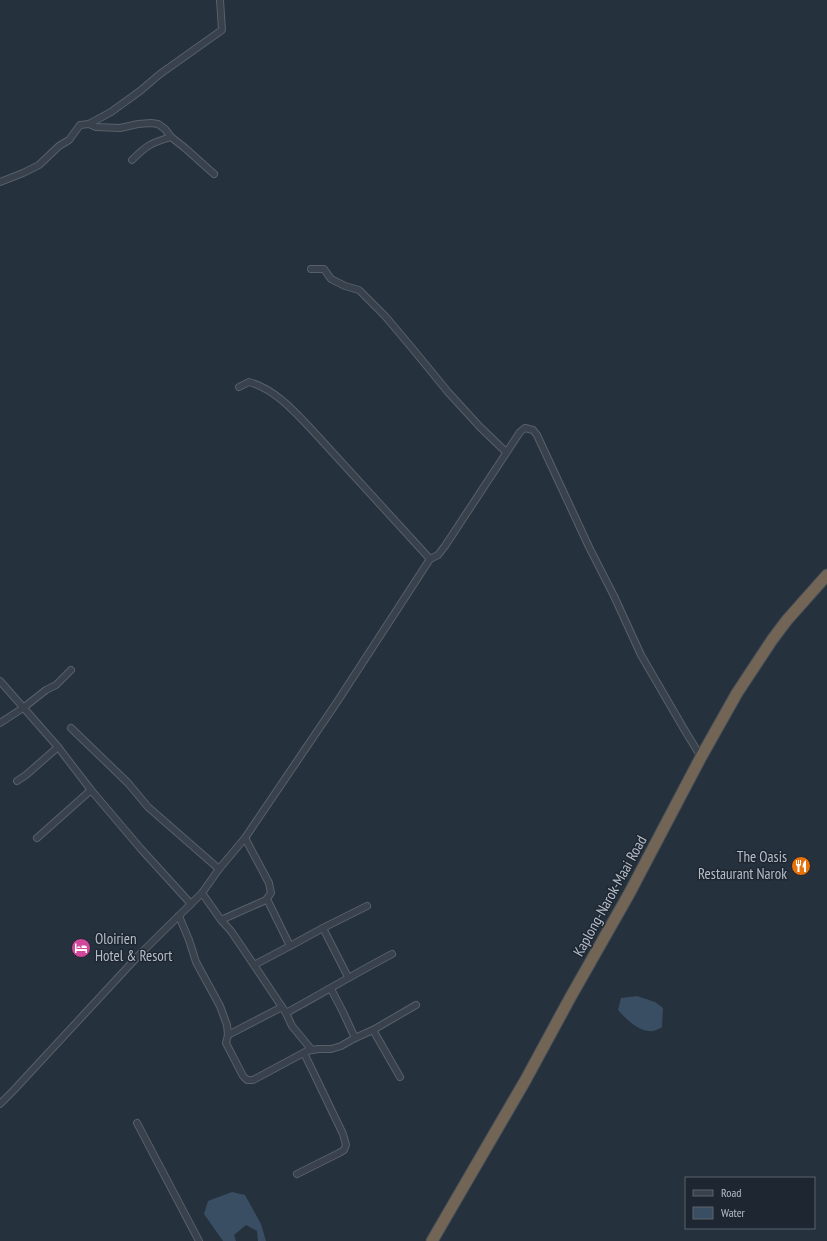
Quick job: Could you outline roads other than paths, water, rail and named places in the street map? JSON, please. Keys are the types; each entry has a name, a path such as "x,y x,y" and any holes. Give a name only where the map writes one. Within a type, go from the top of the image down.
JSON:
{"highway":[{"name":"Kaplong-Narok-Maai Road","path":"432,1241 525,1081 629,894 701,757 737,693 772,640 799,605 827,575"}],"street":[{"path":"0,182 39,165 58,146 69,140 80,125 89,124 111,112 160,74 222,30 220,0"},
{"path":"89,124 96,127 120,128 138,124 158,124 214,174"},
{"path":"132,160 144,148 152,143 171,137"},
{"path":"311,269 324,269 331,279 345,286 359,290 412,348 448,392 480,427 506,452"},
{"path":"239,387 249,382 263,387 294,411 430,559"},
{"path":"0,1104 139,955 202,893 245,838 337,702 430,559 438,555 445,546 506,452 525,428 530,429 537,435 641,655 701,757"},
{"path":"0,723 23,708 46,690 56,685 71,670"},
{"path":"0,681 58,747 91,790 141,849 191,904"},
{"path":"71,728 128,783 148,807 219,870"},
{"path":"17,781 58,747"},
{"path":"37,838 91,790"},
{"path":"220,920 268,899 271,893 271,888 245,838"},
{"path":"202,893 220,920 231,931 286,1013 292,1026 311,1049"},
{"path":"268,899 290,946"},
{"path":"254,965 367,906"},
{"path":"179,916 196,962 220,1006 227,1024 228,1034 226,1043 245,1079 253,1080 311,1049 331,1049 341,1046 373,1030 416,1005"},
{"path":"323,928 348,977"},
{"path":"286,1013 331,989 348,977 392,954"},
{"path":"331,989 355,1038"},
{"path":"228,1034 282,1007"},
{"path":"373,1030 400,1077"},
{"path":"297,1174 344,1150 346,1145 343,1134 304,1053"},
{"path":"138,1123 199,1241"}],"water":[{"path":"637,996 655,1002 663,1008 662,1027 653,1031 641,1029 628,1020 618,1010 621,998"},
{"path":"232,1192 245,1195 261,1224 266,1241 258,1241 257,1231 246,1225 234,1235 236,1241 223,1241 204,1214 208,1201"}],"place":[{"name":"The Oasis Restaurant Narok","path":"801,866"},
{"name":"Oloirien Hotel & Resort","path":"81,948"}]}
